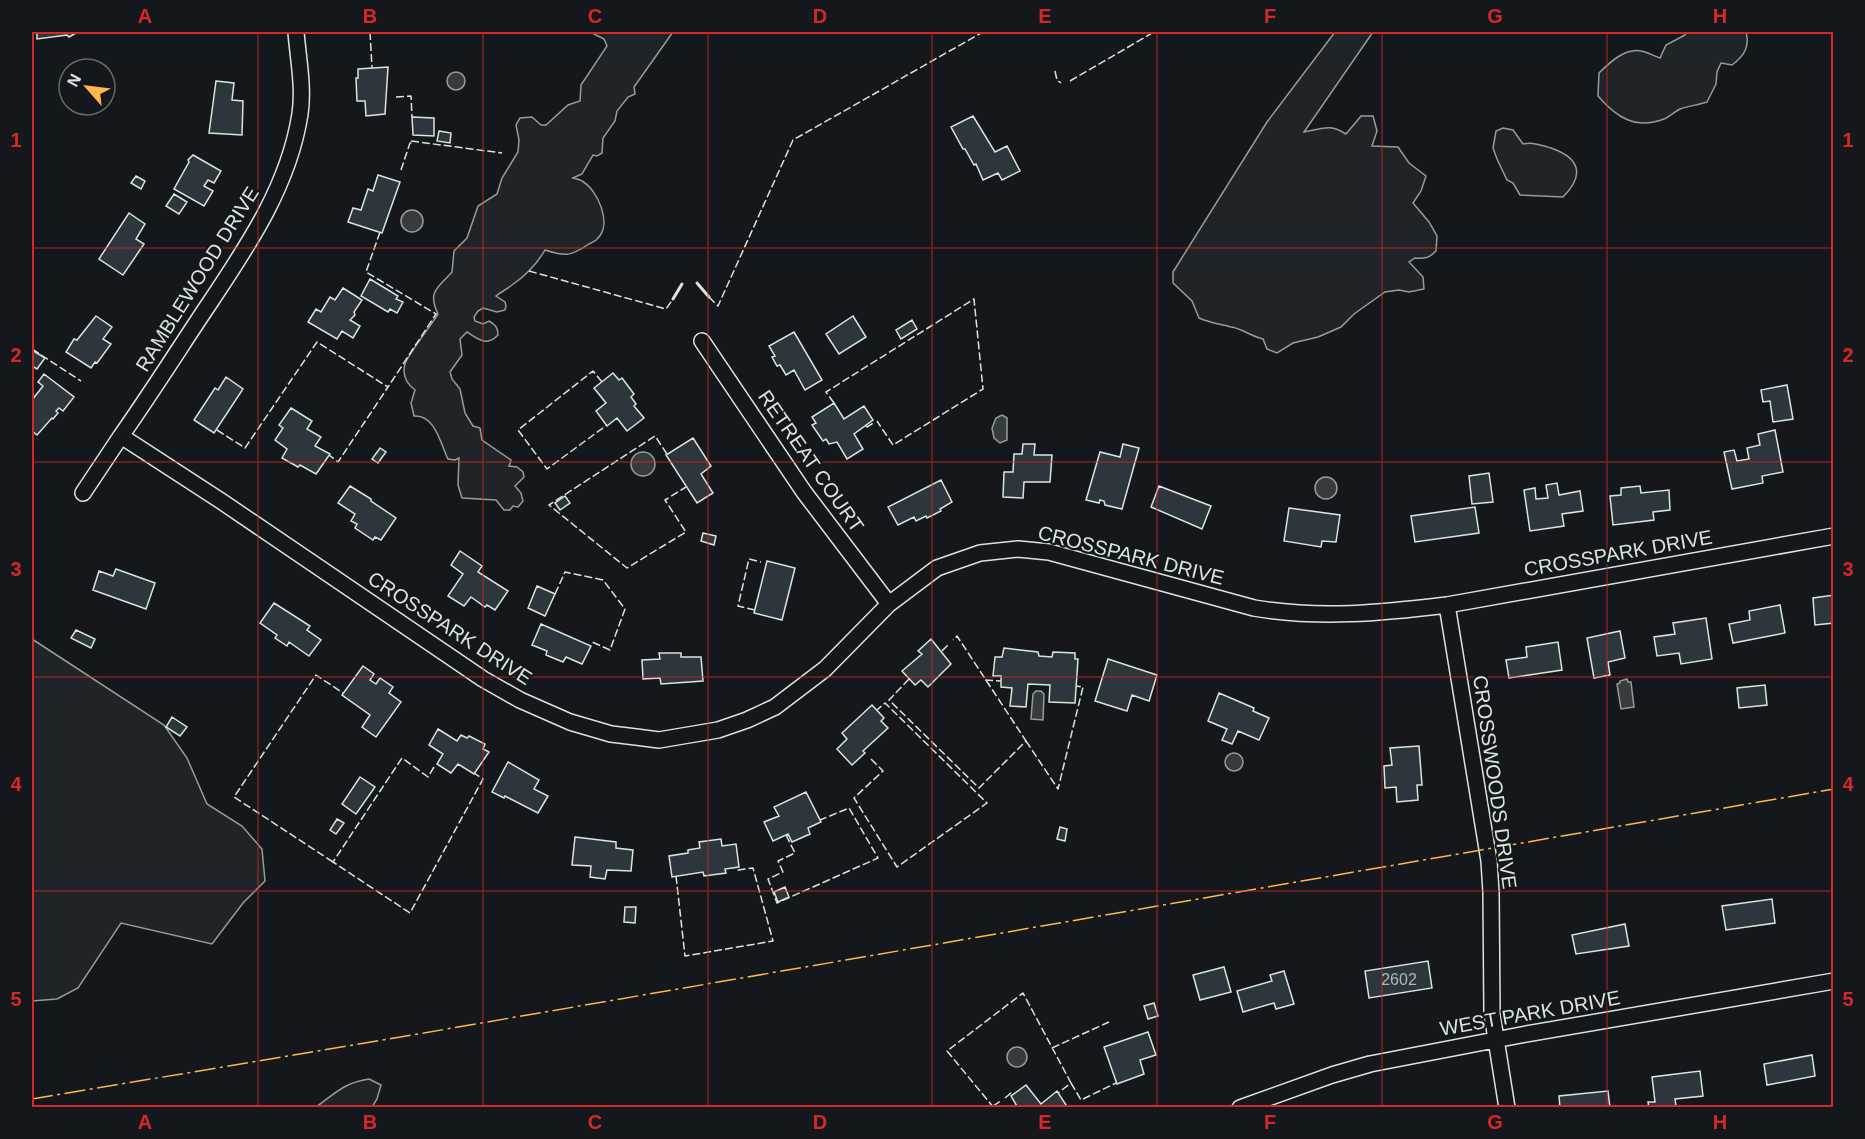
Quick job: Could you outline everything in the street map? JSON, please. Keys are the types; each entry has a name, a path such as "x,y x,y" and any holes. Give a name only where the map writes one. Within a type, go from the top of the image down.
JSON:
{"street":[{"name":"RAMBLEWOOD DRIVE","path":"121,436 260,225 274,197 288,164 300,111 296,32"},
{"name":"RETREAT COURT","path":"702,341 804,492 889,604"},
{"path":"83,493 121,436"},
{"name":"CROSSPARK DRIVE","path":"121,436 483,679 520,700 570,722 611,734 660,740 718,730 747,720 775,706 825,669 889,604 937,568 980,553 1018,549 1049,552 1254,608 1285,614 1317,615 1382,613 1447,605 1833,536"},
{"name":"CROSSWOODS DRIVE","path":"1447,605 1489,861 1492,1014 1507,1107"},
{"name":"WEST PARK DRIVE","path":"1240,1107 1370,1064 1833,981"}],"shaded area":[{"path":"590,32 673,32 634,87 635,94 628,97 617,111 615,121 603,138 602,153 597,156 593,155 582,174 573,178 581,180 588,186 598,200 604,217 602,233 596,240 573,253 558,254 545,250 526,274 496,296 505,302 505,310 497,312 483,308 474,317 475,321 483,324 489,321 493,324 498,335 486,341 467,332 460,339 462,355 450,372 452,379 460,389 465,413 473,426 480,428 482,440 511,460 509,466 517,467 523,472 524,477 515,486 521,493 523,501 518,507 513,506 510,510 504,510 496,500 462,498 458,485 459,458 448,459 432,425 421,417 414,416 411,403 415,390 406,379 404,368 410,354 438,314 434,295 452,272 454,251 467,238 478,206 497,194 502,178 518,152 519,140 516,125 520,118 532,117 541,125 546,125 568,105 580,101 581,85 607,46 604,39"},
{"path":"1335,32 1373,32 1304,132 1330,128 1346,134 1361,116 1373,116 1377,131 1372,146 1398,147 1409,163 1426,176 1421,191 1413,203 1437,236 1436,251 1427,258 1415,258 1409,262 1423,277 1424,289 1409,292 1399,290 1385,292 1354,314 1341,327 1318,337 1293,343 1277,353 1267,349 1263,339 1199,318 1192,301 1173,283 1173,272 1267,122"},
{"path":"1685,32 1746,32 1745,51 1732,65 1721,63 1717,72 1716,84 1707,102 1680,109 1664,119 1644,123 1619,115 1598,96 1599,73 1613,60 1635,51 1660,58 1666,45 1685,35"},
{"path":"456,72 462,75 465,81 462,87 456,90 450,87 447,81 450,75"},
{"path":"1503,128 1513,130 1523,144 1551,148 1561,152 1573,162 1577,174 1570,189 1563,197 1520,195 1513,183 1507,180 1493,148 1496,131"},
{"path":"412,210 420,213 423,221 420,229 412,232 404,229 401,221 404,213"},
{"path":"1002,415 1007,418 1007,440 1000,443 994,438 992,428 996,418"},
{"path":"643,452 651,456 655,464 651,472 643,476 635,472 631,464 635,456"},
{"path":"1322,477 1330,477 1337,484 1337,492 1330,499 1322,499 1315,492 1315,484"},
{"path":"32,639 164,725 187,758 207,804 242,826 262,849 265,881 243,903 212,944 121,923 78,988 57,999 32,1001"},
{"path":"1627,679 1631,682 1634,707 1621,709 1617,684"},
{"path":"1036,691 1044,694 1043,720 1031,719 1033,694"},
{"path":"1230,753 1238,753 1243,758 1241,769 1230,771 1225,766 1225,758"},
{"path":"1017,1047 1024,1050 1027,1057 1024,1064 1017,1067 1010,1064 1007,1057 1010,1050"},
{"path":"369,1079 381,1085 372,1107 316,1107 346,1086"}],"building":[{"path":"37,32 76,33 69,37 67,35 37,39"},
{"path":"388,67 385,114 366,116 365,101 357,101 358,69"},
{"path":"216,81 234,83 232,100 243,101 242,135 209,133"},
{"path":"973,116 995,152 1007,146 1020,171 1002,180 998,173 983,180 976,164 974,165 963,149 951,127"},
{"path":"412,117 434,118 434,136 413,135"},
{"path":"439,131 451,133 450,143 437,141"},
{"path":"193,155 221,171 214,183 208,180 204,186 213,191 204,206 174,189 188,160"},
{"path":"378,175 400,182 382,233 348,222 353,208 361,210 368,189 373,191"},
{"path":"136,176 145,181 141,189 131,183"},
{"path":"174,194 187,202 179,214 166,206"},
{"path":"129,213 145,224 136,239 144,244 123,275 99,259"},
{"path":"370,279 398,296 396,299 403,302 397,313 390,309 388,312 361,296"},
{"path":"343,288 362,300 350,320 360,326 353,338 342,331 337,339 308,322 316,309 321,312 330,297 335,300"},
{"path":"96,316 112,327 103,339 111,344 91,368 66,352 74,339 77,340"},
{"path":"853,316 866,337 839,354 826,334"},
{"path":"912,320 917,329 901,339 896,330"},
{"path":"794,332 822,380 805,390 794,370 786,375 780,365 777,366 772,357 775,356 769,346"},
{"path":"32,350 45,358 37,369 32,366"},
{"path":"613,373 619,380 622,378 634,394 631,397 636,404 634,406 644,418 627,431 617,418 607,426 596,411 606,403 594,388"},
{"path":"44,374 74,397 63,411 59,408 56,411 58,413 37,435 32,431 32,400 43,386 38,382"},
{"path":"226,377 243,389 214,433 194,420 215,388 218,390"},
{"path":"1787,385 1793,419 1773,422 1770,401 1763,402 1761,390"},
{"path":"834,403 844,419 864,406 873,420 854,434 863,449 847,459 837,442 829,444 826,439 823,441 812,425 816,423 812,417"},
{"path":"291,408 312,421 307,429 321,437 315,446 330,454 316,474 282,458 287,449 275,440 283,428 279,425"},
{"path":"1775,430 1783,472 1762,476 1763,483 1732,489 1724,452 1734,450 1737,461 1749,459 1747,448 1760,445 1758,434"},
{"path":"693,438 711,466 701,474 713,493 697,503 666,455"},
{"path":"1023,444 1035,444 1034,455 1052,455 1050,482 1024,482 1023,498 1003,497 1004,472 1013,472 1014,454 1022,454"},
{"path":"1123,444 1139,448 1122,509 1105,505 1104,501 1100,500 1099,503 1086,500 1100,452 1120,457"},
{"path":"380,448 386,452 378,463 372,459"},
{"path":"1489,473 1493,502 1472,504 1469,476"},
{"path":"941,480 952,502 927,518 926,516 916,521 914,517 898,525 888,507"},
{"path":"1557,483 1559,495 1580,491 1583,511 1562,514 1564,526 1530,531 1524,490 1535,488 1536,499 1548,498 1546,485"},
{"path":"350,486 396,518 381,540 375,537 373,540 355,528 357,524 351,521 355,514 338,503"},
{"path":"1159,486 1211,506 1202,529 1151,507"},
{"path":"1640,486 1641,493 1669,490 1670,510 1653,512 1654,520 1613,525 1610,496 1621,495 1621,488"},
{"path":"565,496 570,503 560,510 555,503"},
{"path":"1475,507 1479,533 1415,542 1411,516"},
{"path":"1289,508 1340,515 1336,542 1322,541 1321,547 1284,541"},
{"path":"703,533 716,536 714,545 701,541"},
{"path":"460,551 482,566 478,572 508,591 495,610 487,605 485,607 471,597 464,606 448,596 463,574 451,565"},
{"path":"767,561 795,568 782,620 754,613"},
{"path":"116,569 155,583 146,609 93,590 99,571 113,576"},
{"path":"537,586 555,594 545,616 528,608"},
{"path":"1834,595 1834,623 1815,625 1813,598"},
{"path":"274,603 310,626 307,630 321,640 309,656 289,642 287,646 275,638 277,635 260,623"},
{"path":"1780,605 1785,633 1733,643 1729,624 1750,620 1749,611"},
{"path":"1706,618 1712,659 1681,664 1679,653 1657,656 1654,637 1675,634 1673,623"},
{"path":"541,624 591,646 582,664 566,657 563,662 546,655 547,651 532,645"},
{"path":"76,630 95,639 91,648 71,638"},
{"path":"1620,631 1625,658 1608,662 1610,675 1594,678 1587,638"},
{"path":"931,639 951,664 928,687 921,680 915,685 902,671 922,654 918,651"},
{"path":"1558,642 1562,670 1509,678 1506,660 1527,657 1526,647"},
{"path":"1004,648 1038,652 1039,656 1052,657 1053,652 1075,653 1075,659 1078,659 1075,703 1049,702 1050,685 1028,684 1026,707 1010,706 1012,688 1001,687 1001,676 993,676 995,657 1002,657"},
{"path":"659,653 681,653 681,657 701,657 703,681 661,684 660,678 643,679 642,660 660,659"},
{"path":"1108,659 1157,675 1149,701 1132,695 1127,711 1095,701"},
{"path":"363,666 374,674 370,680 376,684 380,678 393,687 389,693 401,702 376,737 362,727 370,715 342,695"},
{"path":"1765,685 1767,705 1739,708 1737,688"},
{"path":"1219,693 1254,708 1253,711 1269,718 1259,740 1238,731 1232,744 1222,740 1227,729 1208,721"},
{"path":"872,705 884,718 881,721 888,728 863,751 865,753 852,765 837,749 847,739 842,733"},
{"path":"172,717 187,727 180,736 166,727"},
{"path":"438,729 457,741 461,735 467,738 469,736 485,744 483,749 489,752 474,774 458,764 451,773 437,764 443,754 429,745"},
{"path":"1419,746 1422,785 1417,785 1418,800 1397,802 1396,787 1385,788 1384,766 1392,765 1390,748"},
{"path":"508,762 539,780 534,789 548,796 538,813 492,792"},
{"path":"360,777 375,787 356,814 342,804"},
{"path":"806,792 821,822 808,828 810,834 792,842 788,834 773,841 764,822 779,816 774,807"},
{"path":"337,819 344,823 336,834 330,830"},
{"path":"1060,827 1067,829 1065,841 1057,839"},
{"path":"575,837 616,842 616,848 633,850 631,871 607,870 605,879 590,877 591,866 572,865"},
{"path":"721,839 722,846 736,844 739,867 725,869 726,873 704,876 703,872 672,877 669,856 688,853 688,850 700,848 699,842"},
{"path":"785,887 789,897 778,902 774,892"},
{"path":"1772,899 1775,923 1726,930 1722,906"},
{"path":"625,907 636,907 635,923 624,922"},
{"path":"1625,924 1629,946 1576,954 1572,935"},
{"path":"1428,961 1432,988 1369,998 1365,971"},
{"path":"1224,967 1231,992 1200,1000 1193,975"},
{"path":"1284,971 1294,1004 1276,1009 1274,1003 1243,1012 1237,991 1272,981 1270,975"},
{"path":"1154,1003 1158,1016 1148,1019 1144,1006"},
{"path":"1148,1032 1156,1055 1140,1060 1144,1074 1117,1084 1104,1047"},
{"path":"1812,1055 1815,1076 1767,1085 1764,1064"},
{"path":"1700,1071 1703,1096 1675,1099 1676,1106 1649,1108 1648,1102 1655,1102 1652,1077"},
{"path":"1026,1085 1041,1104 1057,1091 1068,1108 1018,1108 1011,1096"},
{"path":"1608,1091 1610,1108 1560,1108 1559,1096"}],"fence":[{"path":"370,32 372,68"},
{"path":"709,297 718,306 793,140 983,32"},
{"path":"1070,81 1154,32"},
{"path":"1055,71 1057,80 1061,83"},
{"path":"396,97 411,96 412,117"},
{"path":"411,141 502,153"},
{"path":"401,170 410,143 414,143"},
{"path":"380,232 366,272 436,314 388,387"},
{"path":"529,271 666,309 673,299"},
{"path":"834,403 826,392 974,299 983,389 893,445 877,421"},
{"path":"217,430 245,448 317,342 388,387 338,462 329,455"},
{"path":"32,349 81,381"},
{"path":"602,382 593,371 518,430 547,469 607,425"},
{"path":"866,426 875,422"},
{"path":"667,454 655,436 549,505 627,568 686,532 665,500 686,487"},
{"path":"755,610 738,606 749,559 761,562"},
{"path":"555,594 565,572 603,580 625,609 610,650 592,642"},
{"path":"909,679 889,700 979,788 1026,741 957,636 953,640"},
{"path":"942,651 949,644"},
{"path":"333,862 234,797 316,675 343,693"},
{"path":"985,680 1001,681"},
{"path":"1026,741 1058,789 1083,687 1076,686"},
{"path":"871,759 883,771 854,798 897,867 987,803 885,703 877,710"},
{"path":"434,767 428,777 402,758 333,862 410,913 483,779 474,773"},
{"path":"786,835 795,853 778,861 783,872 768,879 777,903 878,858 849,808 820,820"},
{"path":"676,876 685,956 773,941 753,868 738,870 737,867"},
{"path":"994,1108 947,1051 1023,993 1071,1083 1058,1093"},
{"path":"1052,1048 1109,1022"},
{"path":"1071,1083 1081,1100 1116,1083"},
{"path":"1005,1098 1011,1093 1012,1095"},
{"path":"993,1106 1002,1100"}],"wall":[{"path":"697,283 709,297"},
{"path":"673,299 682,284"}],"power":[{"path":"32,1099 1834,789"}]}
